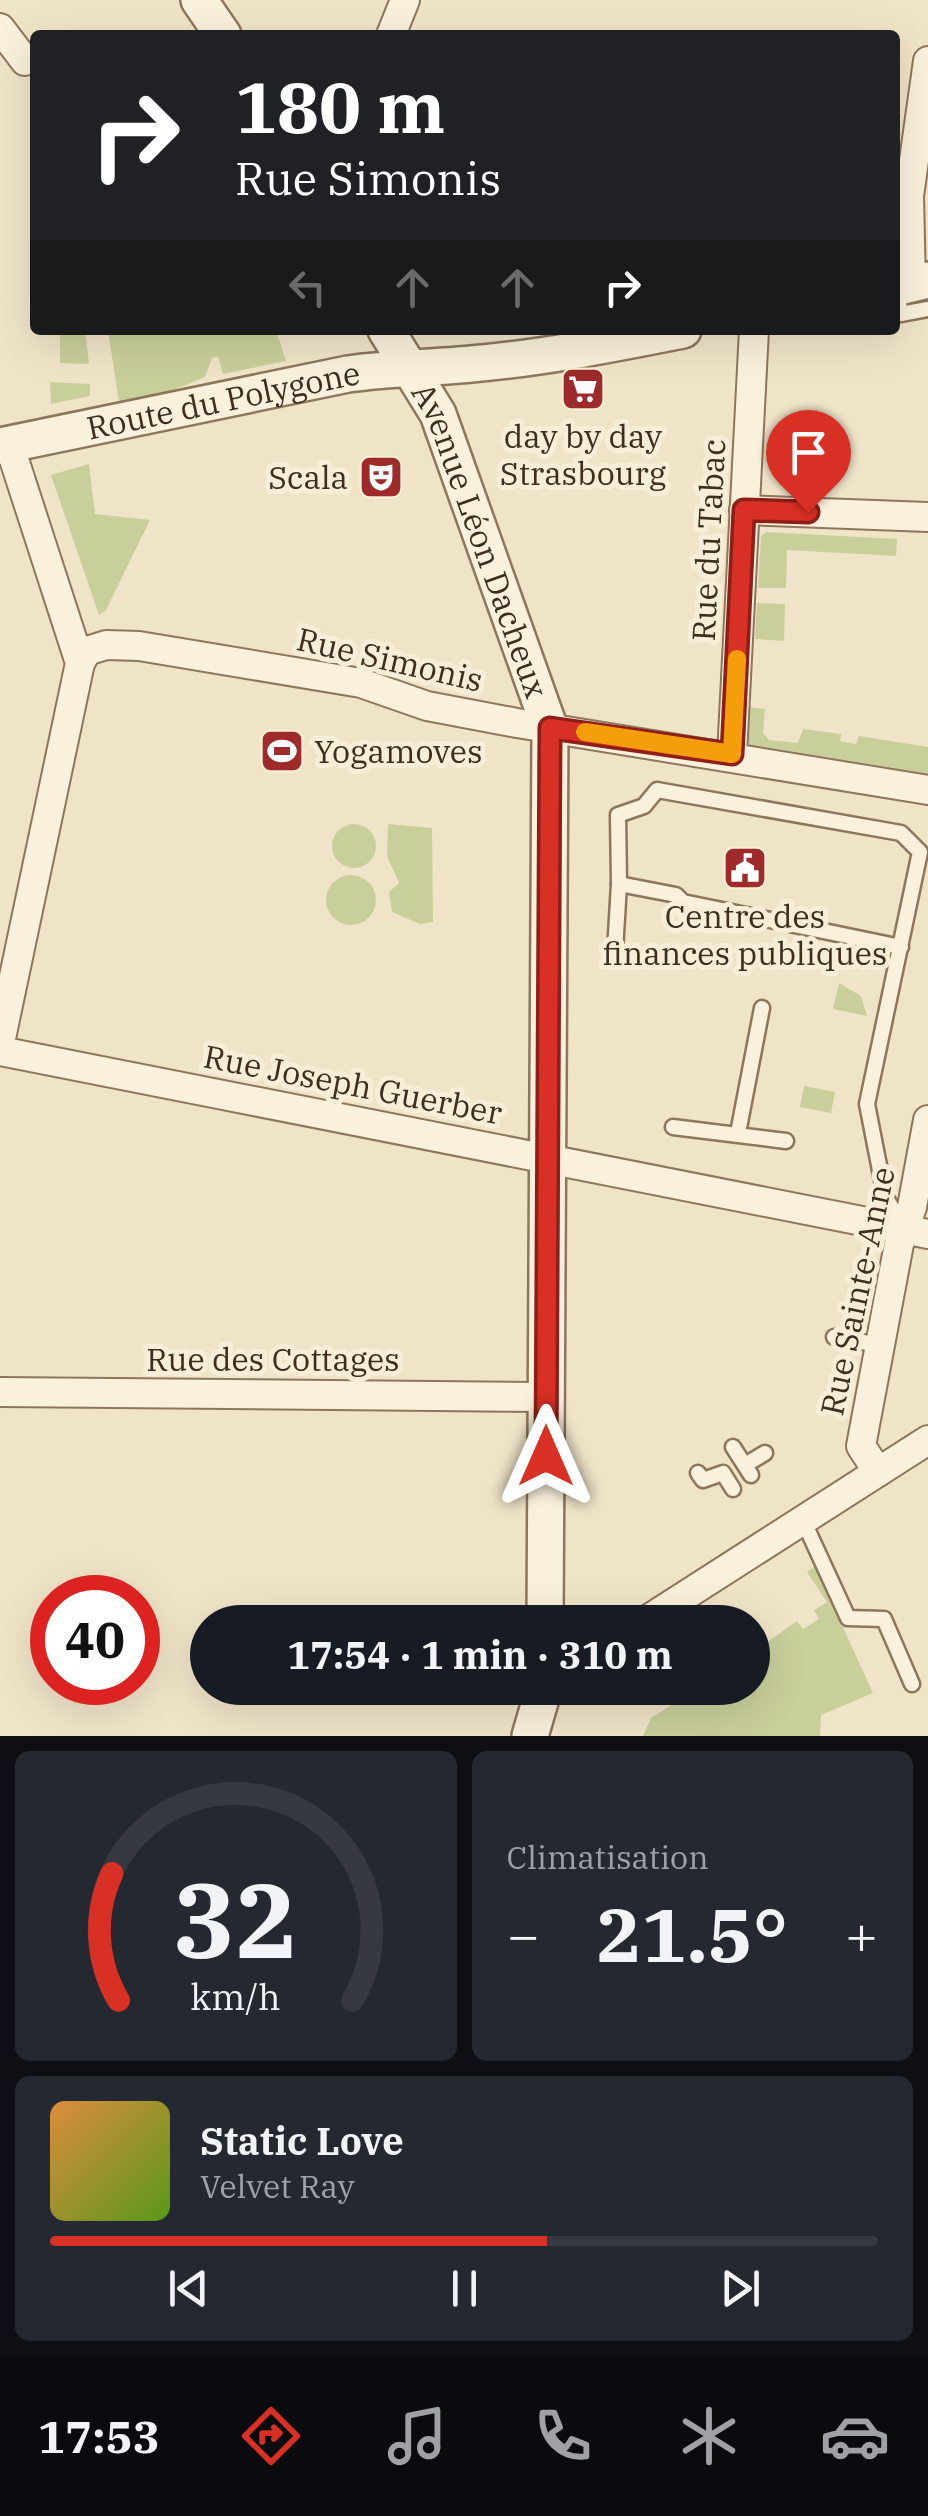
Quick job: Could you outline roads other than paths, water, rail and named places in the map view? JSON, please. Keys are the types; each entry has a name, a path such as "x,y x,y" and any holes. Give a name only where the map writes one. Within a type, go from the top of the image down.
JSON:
{"street":[{"path":"199,0 220,30"},
{"path":"393,30 406,0"},
{"path":"0,28 25,61"},
{"path":"912,290 907,232 928,60"},
{"name":"Avenue Léon Dacheux","path":"389,335 438,414 550,728 545,1605"},
{"name":"Route du Polygone","path":"5,445 406,365 470,364 565,353 657,335"},
{"name":"Rue du Tabac","path":"732,754 754,335"},
{"path":"0,1043 80,663 5,445"},
{"path":"744,510 928,517"},
{"name":"Rue Simonis","path":"80,663 87,651 106,645 139,646 361,683 427,706 732,754 928,790"},
{"name":"Rue Joseph Guerber","path":"0,1051 916,1232"},
{"name":"Rue Sainte-Anne","path":"878,1472 861,1446 880,1345 916,1232 928,1120"},
{"name":"Rue des Cottages","path":"0,1392 546,1397"},
{"path":"668,1605 779,1527 928,1440"},
{"path":"530,1736 539,1705"}],"lane":[{"path":"616,951 618,815 644,806 656,790 901,833 920,852 867,1104 885,1196 916,1232"},
{"path":"618,884 676,895 683,902 901,946"},
{"path":"738,1133 762,1008"},
{"path":"673,1127 786,1142"},
{"path":"834,1337 880,1345"},
{"path":"734,1447 748,1470 765,1454"},
{"path":"698,1473 703,1480 723,1473 734,1489"},
{"path":"779,1527 848,1618 884,1619 912,1684"}],"place":[{"name":"day by day Strasbourg","path":"583,389"},
{"name":"Scala","path":"381,477"},
{"name":"Yogamoves","path":"282,751"},
{"name":"Centre des finances publiques","path":"745,868"}]}
